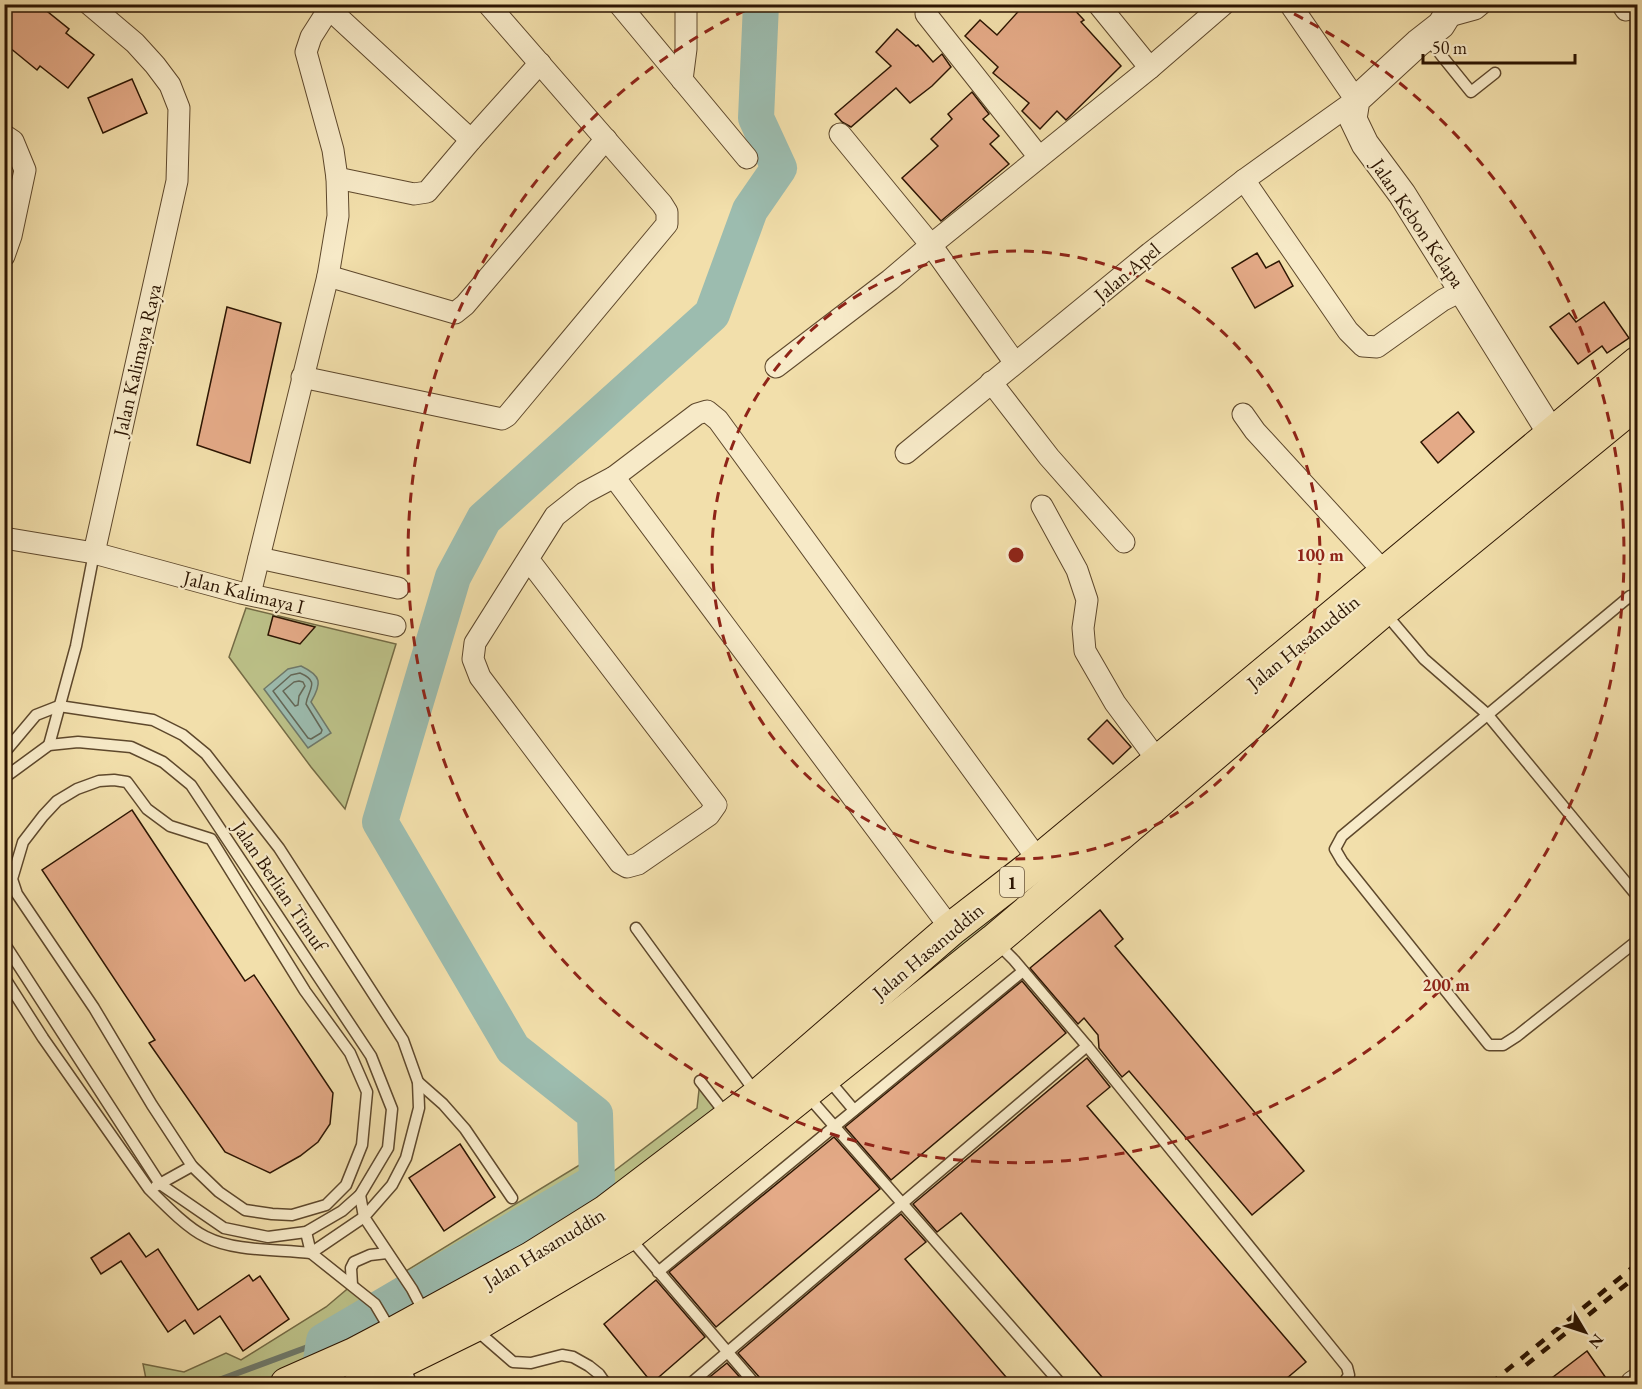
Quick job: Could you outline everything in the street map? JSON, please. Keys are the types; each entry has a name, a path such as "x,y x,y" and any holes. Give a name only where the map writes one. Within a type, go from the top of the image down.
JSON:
{"highway":[{"name":"Jalan Hasanuddin","path":"429,1324 473,1326 627,1234 815,1084 1004,951 1383,610 1559,446 1638,363"},
{"name":"Jalan Hasanuddin","path":"291,1383 357,1370 398,1350 429,1324 607,1211 758,1096 945,921 1039,861 1386,574 1559,446 1638,401"}],"street":[{"name":"Jalan Kalimaya Raya","path":"89,4 155,64 170,85 179,108 177,181 94,553"},
{"path":"302,377 502,419 507,416 667,224 668,212 662,204 488,4"},
{"path":"619,4 747,158"},
{"path":"682,80 686,49 686,4"},
{"path":"1098,4 1150,68"},
{"path":"776,367 890,280 1038,157 1150,68 1224,4"},
{"path":"1290,4 1356,100 1418,43 1442,25 1447,11 1475,9 1481,4"},
{"path":"1622,4 1626,9 1633,4"},
{"path":"250,594 328,276 338,216 337,178 333,150 306,52 311,37 328,6 471,140"},
{"path":"926,14 1038,157"},
{"path":"337,178 420,194 427,192 540,63"},
{"name":"Jalan Apel","path":"906,453 1150,253 1244,180 1356,100"},
{"name":"Jalan Kebon Kelapa","path":"1356,100 1353,119 1365,144 1402,194 1559,446"},
{"path":"840,134 931,245 1015,363"},
{"path":"4,135 13,141 25,170 4,256"},
{"path":"328,276 455,313 465,305 606,140"},
{"path":"1244,180 1348,331 1363,346 1377,347 1443,300 1463,290"},
{"path":"991,382 1049,457 1124,542"},
{"path":"528,559 716,805 709,815 638,864 627,867 620,863 480,677 473,659 476,643 528,559 555,516 584,493 614,477 696,414 707,411 718,420 1039,861"},
{"path":"1243,414 1255,431 1386,574"},
{"path":"614,477 945,921"},
{"path":"1042,506 1077,570 1087,600 1083,628 1085,651 1115,703 1158,761"},
{"name":"Jalan Kalimaya I","path":"4,538 94,553 250,594 395,626"},
{"path":"259,558 398,588"},
{"path":"1635,1384 1632,1382 1638,1378"}],"lane":[{"path":"1418,43 1433,45 1471,92 1495,73"},
{"name":"Jalan Kalimaya Raya","path":"49,746 76,646 94,553"},
{"path":"1638,605 1634,593 1342,836 1335,849 1342,861 1489,1045 1503,1045 1517,1036 1638,940"},
{"path":"1383,610 1424,659 1486,714 1638,897"},
{"path":"4,753 36,716 59,706 153,720 183,735 206,754 279,848 403,1040 418,1082 419,1108 406,1158 392,1185 364,1217 311,1252 246,1249 206,1237 171,1210 149,1189 43,1038 4,977"},
{"name":"Jalan Berlian Timuf","path":"4,778 49,746 78,742 131,747 164,762 191,784 371,1056 392,1109 388,1148 360,1195 342,1210 306,1232 268,1237 224,1228 160,1184 4,943"},
{"path":"99,781 127,782 147,809 170,826 211,839 305,991 350,1053 367,1092 362,1144 346,1185 326,1205 292,1215 245,1210 219,1192 192,1166 152,1105 94,1008 17,894 12,879 23,842 43,816 57,801 77,789 99,781"},
{"path":"636,928 758,1096"},
{"path":"1004,951 1087,1046 1347,1367 1349,1376 1343,1384"},
{"path":"658,1272 1023,971"},
{"path":"690,1384 1087,1046"},
{"path":"700,1081 729,1119"},
{"path":"418,1082 443,1104 465,1129 512,1198"},
{"path":"815,1084 854,1110"},
{"path":"815,1084 833,1127 1061,1384"},
{"path":"149,1189 192,1166"},
{"path":"360,1195 364,1217 410,1286 429,1324"},
{"path":"306,1232 311,1252 375,1304 398,1350"},
{"path":"627,1234 756,1384"},
{"path":"352,1285 351,1268 354,1262 378,1253 387,1253"},
{"path":"473,1326 513,1362 531,1363 562,1355 573,1357 583,1361 606,1384"}],"green space":[{"path":"246,608 396,644 345,809 229,657"},
{"path":"1158,761 994,941 437,1342 401,1274 596,1155 614,1171 697,1108 700,1081 729,1118"},
{"path":"352,1285 375,1304 391,1335 286,1384 147,1384 143,1364 184,1372 226,1353 241,1360 326,1307"}],"water":[{"path":"301,666 313,673 318,681 317,690 311,702 331,733 308,748 264,689 288,669"}],"building":[{"path":"13,4 38,4 69,29 66,33 94,55 68,88 40,66 37,70 4,43 4,15"},
{"path":"1025,4 1069,4 1084,20 1081,22 1121,66 1066,120 1057,111 1040,129 1022,111 1029,103 993,73 998,67 965,36 980,20 997,35"},
{"path":"897,29 916,46 918,45 933,62 942,54 951,67 910,103 896,88 851,127 835,114 891,66 876,52"},
{"path":"132,79 147,113 103,133 88,98"},
{"path":"972,92 989,114 983,119 999,136 990,144 1009,164 941,221 902,178 938,146 931,139 952,119 948,114"},
{"path":"1257,253 1266,268 1279,261 1293,286 1255,308 1232,268"},
{"path":"1604,302 1629,338 1607,353 1602,346 1578,364 1550,327 1569,313 1576,322"},
{"path":"227,307 281,323 250,463 197,445"},
{"path":"1458,412 1474,432 1438,463 1421,442"},
{"path":"273,616 315,627 300,644 268,635"},
{"path":"1107,720 1131,747 1113,764 1088,739"},
{"path":"132,810 245,981 254,975 333,1093 330,1124 318,1142 300,1156 270,1173 225,1152 149,1043 155,1040 42,870"},
{"path":"1100,910 1123,939 1115,946 1304,1171 1252,1215 1129,1071 1122,1077 1099,1048 1098,1035 1084,1018 1078,1024 1030,968"},
{"path":"1022,981 1066,1033 891,1180 845,1127"},
{"path":"1087,1058 1110,1087 1087,1106 1306,1362 1280,1384 1108,1384 961,1213 937,1232 913,1204"},
{"path":"834,1137 880,1189 716,1327 669,1272"},
{"path":"460,1144 495,1197 444,1231 409,1178"},
{"path":"901,1214 926,1242 905,1259 1012,1384 762,1384 761,1379 738,1353"},
{"path":"129,1233 146,1257 158,1249 198,1310 249,1275 253,1281 260,1276 289,1319 243,1351 220,1316 194,1334 185,1320 168,1332 121,1261 101,1274 91,1258"},
{"path":"656,1280 705,1337 652,1383 604,1324"},
{"path":"1587,1351 1606,1378 1597,1384 1544,1384"},
{"path":"727,1363 746,1384 701,1384"}],"waterway":[{"path":"328,1384 320,1367 324,1341 597,1181 595,1114 513,1049 380,822 453,577 484,519 712,314 750,210 779,168 756,118 761,4"},
{"path":"208,1384 324,1341"}],"railway":[{"path":"1490,1384 1638,1263"},
{"path":"1526,1365 1638,1275"}]}
